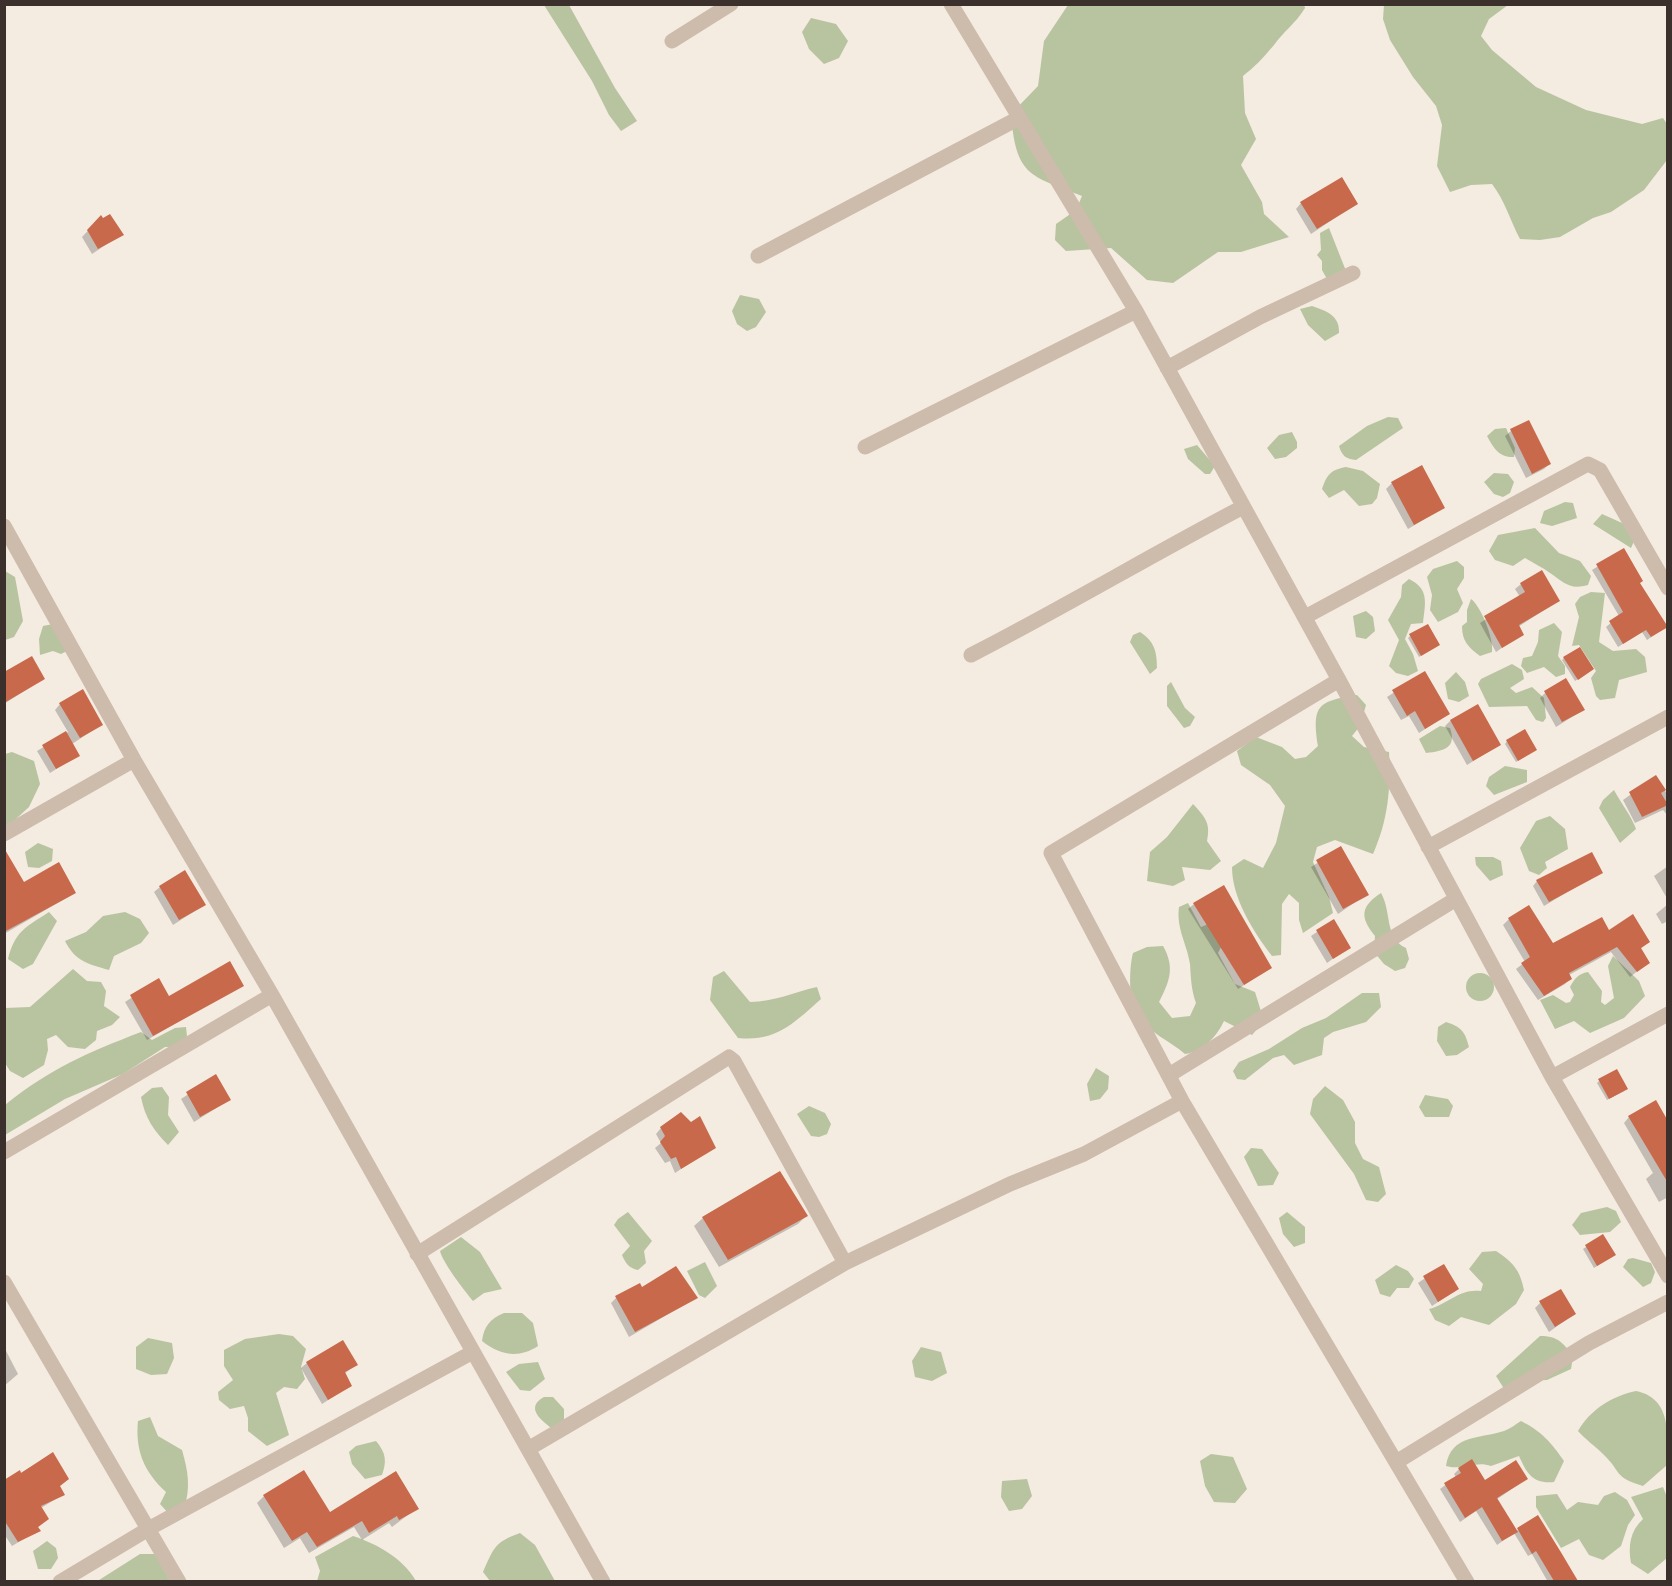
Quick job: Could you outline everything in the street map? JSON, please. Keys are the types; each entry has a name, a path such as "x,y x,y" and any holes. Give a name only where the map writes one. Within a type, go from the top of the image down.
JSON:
{"street":[{"path":"672,41 730,4"},
{"path":"951,4 1136,311 1305,617 1552,1077 1668,1276"},
{"path":"758,256 1019,118"},
{"path":"1167,368 1260,317 1353,273"},
{"path":"865,447 1136,311"},
{"path":"1305,617 1588,464 1600,470 1668,588"},
{"path":"971,655 1032,624 1142,560 1243,507"},
{"path":"4,526 9,543 272,995 603,1581"},
{"path":"1339,680 1051,853 1182,1101 1398,1461 1467,1581"},
{"path":"1428,847 1668,717"},
{"path":"4,834 134,760"},
{"path":"1169,1075 1456,899"},
{"path":"4,1152 272,995"},
{"path":"1552,1077 1668,1014"},
{"path":"417,1254 729,1057 734,1060 845,1263"},
{"path":"528,1449 845,1263 1010,1184 1084,1154 1182,1101"},
{"path":"4,1282 179,1581"},
{"path":"1398,1461 1588,1343 1668,1302"},
{"path":"60,1581 150,1528 473,1352"}],"green space":[{"path":"1304,4 1305,8 1298,18 1260,61 1243,76 1245,113 1256,139 1241,165 1262,202 1264,214 1289,237 1241,252 1218,252 1173,283 1147,280 1111,248 1066,251 1055,240 1056,224 1076,210 1082,196 1049,183 1028,170 1017,150 1011,114 1038,86 1044,41 1068,5"},
{"path":"544,5 569,5 615,88 637,121 621,131 609,115 592,81"},
{"path":"1384,5 1508,5 1489,19 1481,36 1492,50 1536,87 1586,110 1642,124 1663,118 1667,124 1667,160 1644,190 1611,212 1593,218 1560,237 1540,240 1520,239 1492,184 1471,185 1450,192 1437,166 1442,125 1436,106 1413,77 1390,40 1383,19"},
{"path":"811,18 836,24 848,41 839,58 824,64 809,49 802,32"},
{"path":"1329,228 1346,271 1327,279 1322,270 1322,261 1317,255 1321,250 1320,233"},
{"path":"740,295 759,299 766,312 756,327 747,331 737,324 732,311"},
{"path":"1312,306 1335,318 1339,333 1325,341 1308,325 1300,309"},
{"path":"1388,417 1398,418 1403,428 1356,460 1343,455 1339,446 1367,426"},
{"path":"1506,428 1515,448 1514,457 1500,454 1487,436 1495,429"},
{"path":"1292,432 1297,448 1286,457 1275,459 1267,448 1279,435"},
{"path":"1197,445 1215,466 1210,474 1205,474 1188,459 1184,449"},
{"path":"1346,467 1363,471 1380,484 1377,498 1372,504 1359,506 1344,490 1329,498 1322,489 1330,474"},
{"path":"1494,473 1508,474 1514,482 1510,493 1503,497 1494,494 1484,482"},
{"path":"1565,502 1573,503 1577,518 1552,526 1540,523 1544,511"},
{"path":"1602,514 1631,527 1635,539 1631,548 1593,524"},
{"path":"1535,528 1559,553 1580,561 1591,576 1588,585 1576,587 1568,585 1525,558 1513,566 1495,560 1489,551 1498,535"},
{"path":"1457,561 1464,567 1464,578 1457,589 1463,603 1458,612 1438,622 1430,610 1432,595 1427,577 1433,569"},
{"path":"5,571 15,577 23,621 14,637 5,640"},
{"path":"1409,579 1420,587 1425,603 1423,623 1411,624 1405,639 1418,671 1408,676 1396,673 1389,666 1399,640 1388,620 1401,597 1402,585"},
{"path":"1591,592 1605,593 1599,642 1613,651 1636,649 1645,657 1647,672 1619,680 1615,698 1600,700 1596,696 1591,678 1596,671 1579,645 1572,646 1579,617 1575,604 1580,597"},
{"path":"1471,599 1483,615 1491,639 1492,652 1480,656 1466,643 1462,631 1462,626 1467,622 1467,610"},
{"path":"1366,611 1373,617 1375,631 1366,639 1356,637 1353,616"},
{"path":"1554,623 1562,632 1558,656 1565,666 1565,674 1556,677 1544,667 1527,673 1521,666 1523,658 1532,656 1538,642 1539,630"},
{"path":"53,624 69,650 61,654 53,651 40,655 39,639 43,626"},
{"path":"1140,632 1152,643 1156,656 1157,668 1150,674 1130,642 1133,635"},
{"path":"1512,664 1522,670 1524,679 1510,688 1516,693 1532,687 1544,698 1546,718 1543,722 1536,720 1527,706 1489,707 1478,684 1481,679"},
{"path":"1456,672 1465,682 1469,696 1459,702 1448,699 1445,683"},
{"path":"1171,682 1185,708 1195,717 1190,726 1184,728 1167,706 1167,686"},
{"path":"1357,695 1366,705 1360,726 1352,736 1364,747 1389,752 1387,804 1382,829 1373,854 1335,840 1317,847 1313,862 1329,897 1333,913 1303,933 1299,920 1299,903 1289,894 1282,904 1281,955 1272,956 1245,914 1236,890 1232,867 1244,859 1263,868 1276,843 1285,806 1270,785 1241,765 1237,751 1256,737 1282,747 1295,759 1306,757 1318,746 1316,722 1320,708 1333,700"},
{"path":"1440,726 1450,728 1452,740 1450,744 1438,751 1426,753 1419,739"},
{"path":"12,752 34,761 40,784 29,807 5,829 5,754"},
{"path":"1505,766 1527,770 1527,782 1494,795 1486,786 1489,777"},
{"path":"1614,790 1636,829 1620,843 1599,808 1603,800"},
{"path":"1193,804 1206,821 1207,841 1221,861 1210,870 1182,867 1185,880 1173,886 1147,881 1150,852 1167,837"},
{"path":"1550,816 1565,829 1568,849 1545,862 1547,868 1539,875 1529,871 1520,848 1536,821"},
{"path":"38,843 53,849 52,861 39,868 28,867 25,852"},
{"path":"1475,857 1493,857 1501,861 1503,875 1490,881 1476,865"},
{"path":"1381,893 1391,931 1399,944 1406,948 1409,959 1405,968 1395,971 1384,964 1374,952 1375,936 1364,913 1369,903"},
{"path":"1188,903 1201,927 1213,922 1223,943 1218,953 1235,984 1255,992 1264,1021 1252,1035 1224,1021 1209,1042 1192,1053 1185,1054 1148,1028 1138,1017 1132,1004 1130,976 1133,953 1147,947 1163,946 1169,961 1170,974 1159,1002 1172,1018 1190,1016 1196,1003 1189,957 1178,915 1179,907"},
{"path":"49,912 57,921 33,964 23,969 8,959 14,942 22,931"},
{"path":"125,912 140,919 149,933 141,943 114,956 109,970 83,961 73,953 65,941 86,932 103,916"},
{"path":"1613,956 1639,981 1645,996 1624,1018 1590,1033 1574,1021 1555,1029 1540,1000 1553,995 1566,1003 1570,1002 1574,995 1570,987 1579,975 1588,972 1602,991 1601,1002 1605,1005 1614,998 1608,966"},
{"path":"73,969 87,981 101,982 106,991 104,1006 120,1017 112,1025 97,1031 96,1040 85,1049 68,1047 56,1035 47,1039 48,1050 44,1065 23,1078 10,1071 5,1063 5,1008 30,1007"},
{"path":"724,971 750,1002 776,999 817,987 821,999 793,1023 774,1034 738,1038 710,1000 713,977"},
{"path":"1480,973 1490,977 1494,987 1490,997 1480,1001 1470,997 1466,987 1470,977"},
{"path":"1362,993 1379,993 1381,1007 1366,1022 1333,1032 1324,1038 1322,1055 1294,1065 1284,1055 1273,1058 1245,1080 1237,1079 1233,1071 1239,1062 1269,1049 1302,1028 1326,1018"},
{"path":"1446,1022 1462,1030 1469,1047 1457,1055 1446,1056 1437,1041 1438,1027"},
{"path":"186,1027 187,1036 180,1047 165,1047 123,1074 65,1099 5,1135 5,1105 54,1071 141,1032 152,1040 175,1028"},
{"path":"1096,1068 1109,1076 1108,1089 1100,1099 1090,1101 1087,1084"},
{"path":"1325,1086 1343,1100 1355,1122 1355,1143 1363,1159 1379,1167 1386,1194 1378,1202 1366,1200 1354,1174 1310,1114 1313,1099"},
{"path":"162,1087 169,1097 168,1115 179,1132 168,1145 151,1124 141,1097 152,1088"},
{"path":"1425,1095 1448,1099 1453,1106 1449,1117 1425,1117 1419,1107"},
{"path":"809,1106 825,1113 831,1124 827,1134 819,1137 811,1136 797,1114"},
{"path":"1251,1148 1262,1149 1279,1173 1273,1185 1258,1186 1244,1157"},
{"path":"1607,1207 1616,1211 1621,1222 1610,1232 1580,1235 1572,1225 1581,1213"},
{"path":"628,1212 652,1241 644,1251 646,1263 638,1270 630,1267 623,1258 622,1255 630,1246 614,1225"},
{"path":"1287,1212 1305,1227 1305,1243 1294,1247 1283,1234 1279,1218"},
{"path":"461,1237 480,1252 502,1289 484,1293 473,1301 469,1296 449,1269 440,1251"},
{"path":"1496,1251 1511,1263 1520,1277 1524,1290 1516,1304 1489,1325 1461,1317 1449,1326 1435,1320 1429,1309 1460,1294 1481,1291 1483,1284 1469,1269 1482,1252"},
{"path":"1633,1258 1651,1263 1655,1272 1651,1283 1643,1287 1623,1267 1628,1259"},
{"path":"705,1262 717,1286 705,1298 699,1295 687,1271"},
{"path":"1396,1265 1408,1271 1414,1279 1409,1288 1397,1288 1390,1297 1380,1294 1375,1280"},
{"path":"504,1313 522,1313 533,1323 538,1346 523,1353 509,1354 496,1350 482,1341 488,1324"},
{"path":"279,1334 293,1336 306,1349 301,1367 305,1379 297,1389 284,1387 276,1393 289,1435 267,1446 248,1431 248,1418 244,1406 230,1409 219,1400 218,1392 233,1380 224,1366 224,1350 245,1339"},
{"path":"1540,1336 1551,1337 1563,1344 1573,1357 1571,1369 1547,1380 1527,1381 1516,1392 1503,1387 1496,1376"},
{"path":"148,1338 172,1343 174,1358 167,1374 151,1375 136,1369 136,1347"},
{"path":"921,1347 941,1352 947,1373 932,1381 915,1377 912,1361"},
{"path":"538,1362 545,1379 530,1391 520,1390 506,1372 519,1364"},
{"path":"1636,1391 1648,1395 1662,1410 1668,1442 1667,1465 1643,1486 1622,1477 1609,1460 1578,1431 1602,1405 1618,1396"},
{"path":"544,1397 553,1397 564,1409 564,1422 554,1430 540,1419 535,1410 538,1401"},
{"path":"150,1417 158,1436 182,1450 186,1465 188,1486 184,1509 170,1515 160,1504 166,1492 152,1477 143,1460 138,1442 138,1421"},
{"path":"1521,1421 1545,1438 1564,1461 1554,1482 1536,1479 1525,1468 1519,1456 1491,1466 1480,1464 1446,1466 1449,1456 1460,1443 1504,1431"},
{"path":"376,1441 384,1453 384,1470 382,1475 365,1479 352,1464 349,1452 356,1446"},
{"path":"1211,1454 1233,1457 1247,1489 1235,1503 1214,1502 1205,1486 1200,1461"},
{"path":"1027,1479 1032,1496 1022,1509 1009,1511 1001,1497 1002,1481"},
{"path":"1663,1487 1667,1497 1667,1558 1648,1574 1631,1563 1631,1539 1643,1519 1631,1497"},
{"path":"1615,1492 1627,1500 1635,1515 1628,1525 1621,1546 1603,1560 1589,1555 1579,1539 1561,1548 1536,1507 1536,1496 1557,1494 1567,1510 1578,1502 1598,1505 1604,1496"},
{"path":"520,1533 535,1545 555,1581 490,1581 483,1572 496,1546 505,1539"},
{"path":"353,1536 389,1553 404,1565 416,1581 317,1581 320,1571 315,1557"},
{"path":"47,1541 56,1548 58,1558 51,1569 38,1569 33,1551"},
{"path":"140,1554 155,1554 170,1581 96,1582"}],"building":[{"path":"1342,177 1358,204 1317,229 1300,202"},
{"path":"110,214 124,235 98,249 87,230 101,215 103,218"},
{"path":"1529,420 1551,464 1532,474 1510,429"},
{"path":"1422,465 1445,508 1414,525 1391,482"},
{"path":"1624,548 1643,581 1640,583 1668,627 1651,637 1646,630 1623,644 1609,621 1623,612 1596,564"},
{"path":"1542,570 1560,601 1519,625 1524,635 1502,648 1484,616 1525,592 1520,583"},
{"path":"1428,624 1440,645 1421,656 1409,634"},
{"path":"1580,647 1594,669 1578,680 1563,657"},
{"path":"32,656 45,679 4,703 4,672"},
{"path":"1425,671 1450,714 1425,729 1415,711 1407,716 1392,690"},
{"path":"1566,678 1585,710 1562,722 1544,691"},
{"path":"83,689 103,725 80,738 59,703"},
{"path":"1478,704 1501,745 1473,761 1450,720"},
{"path":"1525,729 1537,750 1518,761 1506,740"},
{"path":"66,731 80,756 56,769 42,745"},
{"path":"1656,775 1666,790 1661,793 1668,805 1642,817 1629,792"},
{"path":"1341,846 1369,895 1343,909 1316,860"},
{"path":"4,848 24,882 59,862 76,893 4,932"},
{"path":"1592,852 1603,873 1549,902 1536,880"},
{"path":"185,870 206,905 179,920 159,886"},
{"path":"1224,885 1272,968 1244,985 1193,903"},
{"path":"1529,905 1553,943 1602,917 1609,930 1633,914 1650,942 1641,948 1650,963 1637,972 1617,947 1569,973 1572,979 1544,996 1521,963 1530,957 1508,918"},
{"path":"1334,919 1351,948 1333,959 1316,930"},
{"path":"230,961 244,986 153,1036 130,995 159,978 169,996"},
{"path":"1617,1069 1628,1089 1609,1099 1598,1079"},
{"path":"216,1074 231,1100 200,1117 186,1092"},
{"path":"1656,1100 1668,1121 1668,1183 1628,1116"},
{"path":"681,1112 691,1122 700,1116 716,1148 681,1169 676,1157 671,1159 660,1142 665,1136 660,1127"},
{"path":"780,1171 808,1216 728,1260 702,1217"},
{"path":"1603,1234 1616,1255 1597,1266 1585,1245"},
{"path":"1444,1264 1459,1289 1438,1302 1423,1276"},
{"path":"676,1266 698,1298 635,1332 615,1296 640,1283 642,1287"},
{"path":"1561,1289 1576,1314 1555,1327 1539,1301"},
{"path":"343,1340 358,1365 345,1372 352,1386 328,1400 306,1362"},
{"path":"53,1452 69,1479 60,1486 65,1495 41,1506 49,1519 38,1527 41,1531 18,1542 4,1520 4,1480 20,1470 21,1473"},
{"path":"1472,1459 1485,1480 1516,1460 1528,1479 1497,1498 1518,1532 1502,1541 1482,1507 1465,1518 1444,1483 1461,1473 1458,1468"},
{"path":"304,1470 330,1512 396,1471 419,1509 399,1520 397,1516 369,1533 362,1521 317,1547 307,1532 292,1541 263,1495"},
{"path":"1538,1515 1578,1581 1554,1581 1536,1551 1532,1554 1517,1528"}]}
